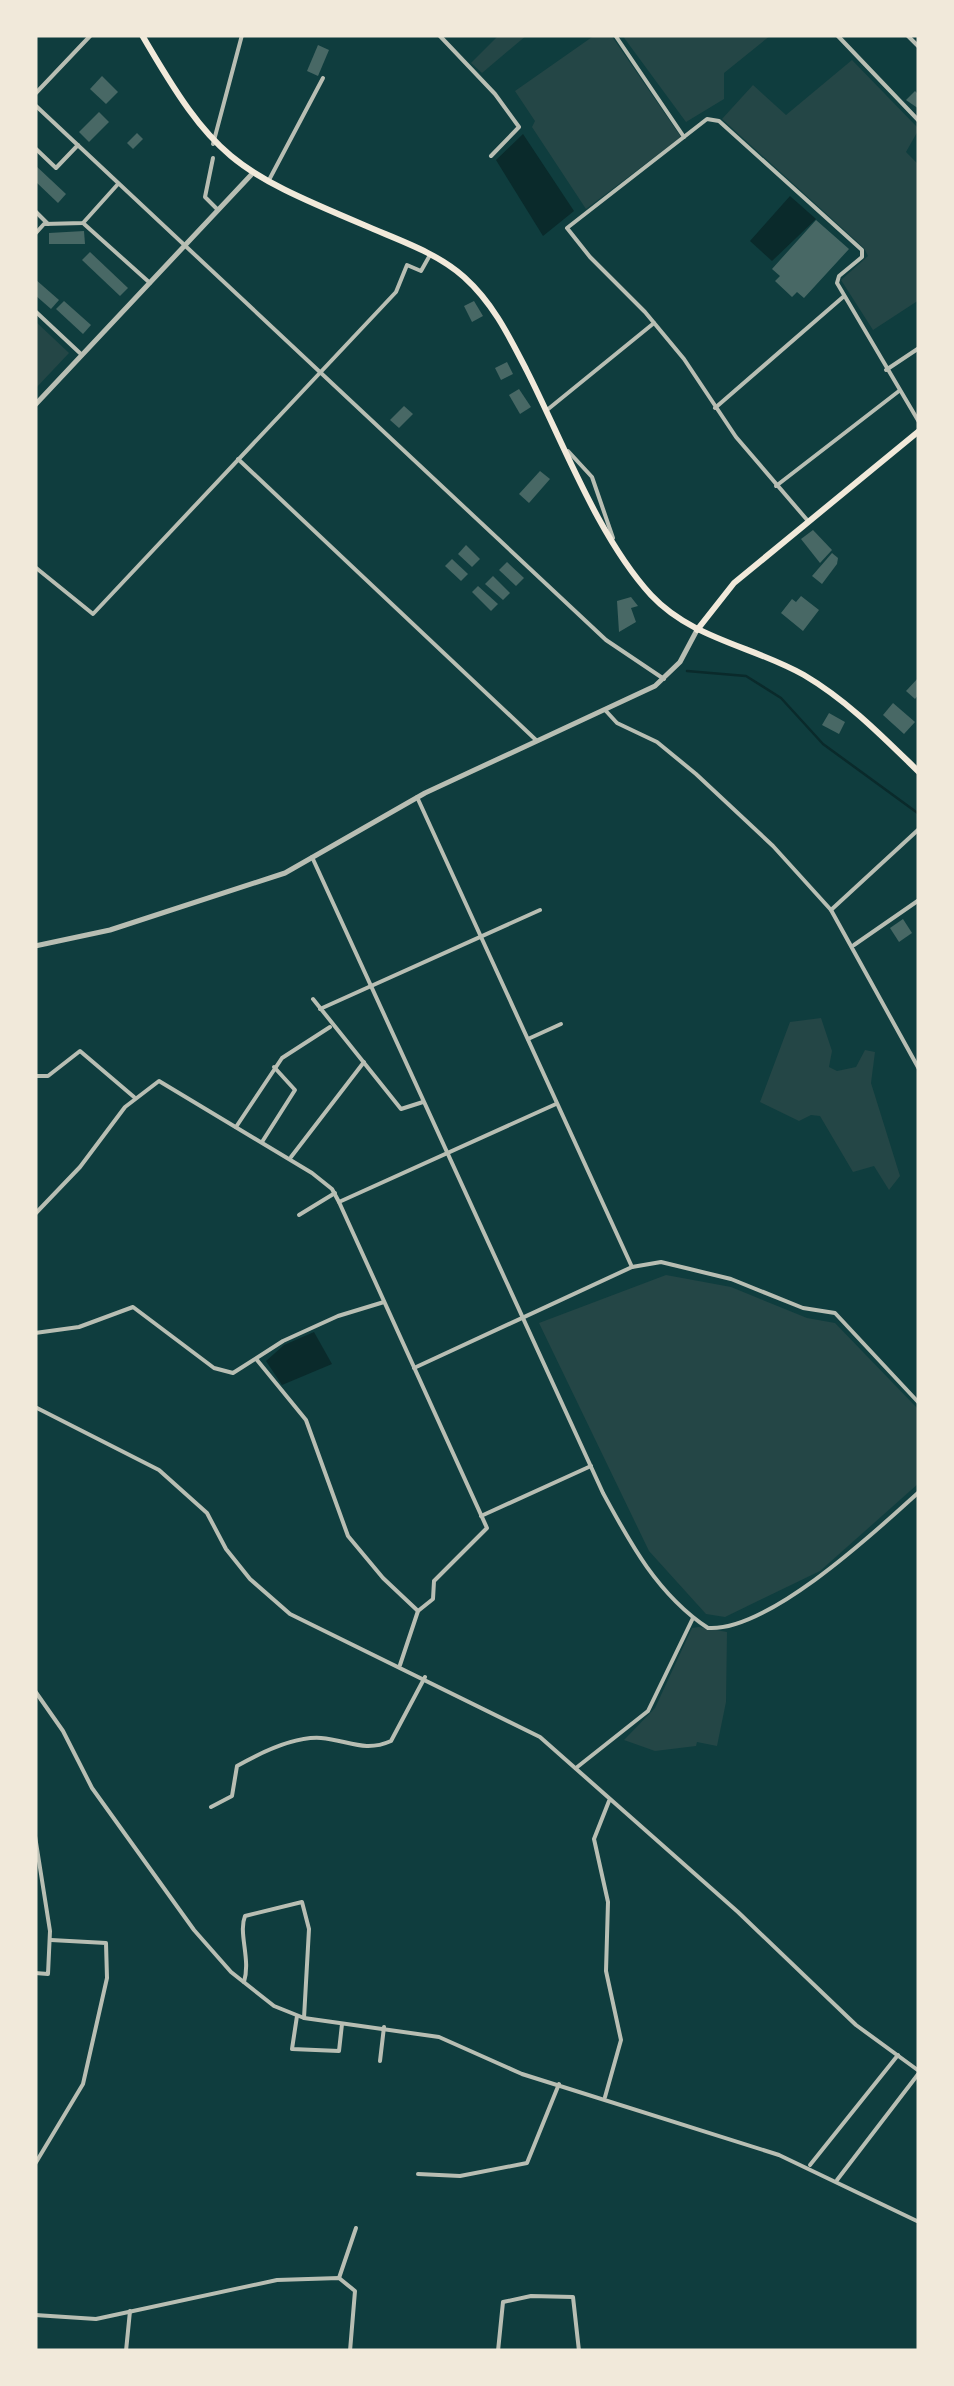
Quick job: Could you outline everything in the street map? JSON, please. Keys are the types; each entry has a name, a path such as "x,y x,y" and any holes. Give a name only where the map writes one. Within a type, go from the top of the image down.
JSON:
{"main road":[{"path":"142,35 191,118 213,144 251,175 430,254 460,273 489,303 614,544 652,596 698,630 775,660 820,685 858,713 919,772"},
{"path":"698,630 723,594 919,431"}],"street":[{"path":"35,94 91,35"},
{"path":"213,144 242,35"},
{"path":"439,35 495,94 518,128 491,156"},
{"path":"615,35 684,136"},
{"path":"837,35 919,121"},
{"path":"907,35 919,47"},
{"path":"267,183 323,78"},
{"path":"35,105 606,640 664,679"},
{"path":"808,521 715,408 684,359 567,228 707,119 719,121 862,250 862,256 837,278 843,298 919,422"},
{"path":"35,148 56,168 78,145"},
{"path":"213,158 205,198 218,210"},
{"path":"35,405 251,175"},
{"path":"35,234 48,224 83,222 118,184"},
{"path":"35,211 48,224"},
{"path":"83,222 150,284"},
{"path":"35,567 94,614 397,290 406,265 421,271 430,254"},
{"path":"715,408 843,298"},
{"path":"35,311 82,355"},
{"path":"547,410 654,324"},
{"path":"886,370 919,348"},
{"path":"776,486 899,391"},
{"path":"238,459 536,740"},
{"path":"35,946 166,912 285,873 417,797 664,679 698,630"},
{"path":"605,709 617,723 657,742 696,774 774,846 831,910 854,945 890,1022 919,1069"},
{"path":"417,797 632,1267"},
{"path":"831,910 918,829"},
{"path":"312,858 591,1466 636,1553 693,1618 708,1628 730,1625 805,1586 830,1572 919,1492"},
{"path":"854,945 919,900"},
{"path":"320,1009 540,910"},
{"path":"314,999 401,1109 424,1102"},
{"path":"528,1039 561,1024"},
{"path":"236,1126 288,1052 332,1026"},
{"path":"35,1076 48,1076 80,1052 135,1098"},
{"path":"290,1159 364,1062"},
{"path":"262,1142 294,1090 274,1067"},
{"path":"35,1214 135,1098 154,1084 164,1082 290,1159 334,1194 486,1533 443,1568 434,1581 433,1599 418,1610 400,1665"},
{"path":"339,1202 556,1104"},
{"path":"299,1214 334,1194"},
{"path":"414,1368 632,1267 661,1262 732,1280 803,1308 835,1313 919,1402"},
{"path":"35,1333 80,1328 127,1306 214,1368 233,1372 283,1341 338,1316 384,1302"},
{"path":"257,1360 306,1420 348,1536 383,1578 418,1610"},
{"path":"35,1406 159,1470 207,1512 226,1549 268,1599 290,1614 540,1736 738,1912 856,2025 919,2072 836,2181"},
{"path":"481,1516 591,1466"},
{"path":"575,1768 648,1711 693,1618"},
{"path":"211,1806 235,1792 237,1766 268,1750 315,1737 365,1748 392,1741 424,1677"},
{"path":"35,1691 63,1731 92,1788 201,1940 274,2006 304,2018 438,2037 522,2074 606,2097 809,2167 919,2222"},
{"path":"606,2097 621,2040 606,1971 608,1902 594,1839 609,1800"},
{"path":"35,1836 52,1940 48,1974 35,1973"},
{"path":"35,1894 44,1894"},
{"path":"244,1982 248,1945 244,1916 302,1902 308,1929 304,2018"},
{"path":"35,2164 83,2084 107,1978 106,1943 52,1940"},
{"path":"297,2016 292,2049 338,2051 342,2024"},
{"path":"380,2060 384,2027"},
{"path":"809,2167 898,2055"},
{"path":"418,2174 460,2176 528,2163 559,2084"},
{"path":"339,2278 356,2228"},
{"path":"35,2316 96,2320 220,2296 278,2280 339,2278 355,2291 350,2351"},
{"path":"498,2351 504,2302 531,2296 573,2297 579,2351"},
{"path":"126,2351 130,2311"}],"shaded area":[{"path":"499,35 527,35 482,73 471,63"},
{"path":"595,35 611,35 681,137 586,209 532,127 535,121 515,91"},
{"path":"622,35 771,35 724,73 724,99 686,122"},
{"path":"852,60 919,129 906,152 919,165 919,300 873,330 841,280 868,256 864,248 722,119 753,85 786,115"},
{"path":"523,134 574,211 543,236 496,160"},
{"path":"790,196 816,219 772,261 750,241"},
{"path":"35,321 69,353 35,389"},
{"path":"821,1018 832,1051 829,1067 837,1071 856,1067 865,1050 875,1052 871,1083 900,1176 889,1190 874,1166 853,1172 820,1116 811,1115 799,1121 760,1102 790,1022"},
{"path":"666,1275 731,1287 807,1318 835,1323 919,1410 919,1483 820,1571 725,1617 706,1614 649,1551 539,1323"},
{"path":"314,1332 332,1364 282,1385 266,1361 284,1345"},
{"path":"692,1628 727,1632 726,1702 717,1746 697,1742 696,1746 655,1751 624,1740 655,1708"}],"building":[{"path":"318,45 329,50 318,76 307,71"},
{"path":"102,76 118,92 106,104 90,89"},
{"path":"915,91 919,95 919,109 906,100"},
{"path":"99,112 109,122 89,142 79,132"},
{"path":"137,133 143,139 133,149 127,143"},
{"path":"35,165 66,194 58,203 35,181"},
{"path":"816,220 849,249 804,298 797,292 792,297 775,281 780,276 772,269"},
{"path":"84,231 85,244 49,244 49,233"},
{"path":"90,252 128,288 120,296 82,260"},
{"path":"35,279 59,300 51,309 35,295"},
{"path":"64,301 91,325 83,334 56,309"},
{"path":"474,301 483,316 472,322 464,306"},
{"path":"507,362 513,374 501,380 495,368"},
{"path":"519,389 531,407 520,414 509,395"},
{"path":"404,406 413,414 399,428 390,420"},
{"path":"540,471 550,479 529,503 519,494"},
{"path":"813,530 832,550 820,563 801,539"},
{"path":"466,545 480,559 472,567 458,554"},
{"path":"832,553 838,558 837,564 822,584 812,576"},
{"path":"452,559 468,574 461,581 445,566"},
{"path":"507,562 524,578 516,586 499,570"},
{"path":"493,576 510,593 503,600 485,584"},
{"path":"478,586 498,604 491,611 472,592"},
{"path":"801,596 819,610 803,631 781,613 792,599 796,602"},
{"path":"631,597 638,606 631,608 636,622 619,632 617,601"},
{"path":"919,677 919,694 915,699 906,691"},
{"path":"893,703 915,722 904,734 883,715"},
{"path":"829,713 845,722 839,734 822,725"},
{"path":"903,919 912,933 899,942 890,928"}],"waterway":[{"path":"687,671 746,676 781,698 823,744 919,814"}]}
